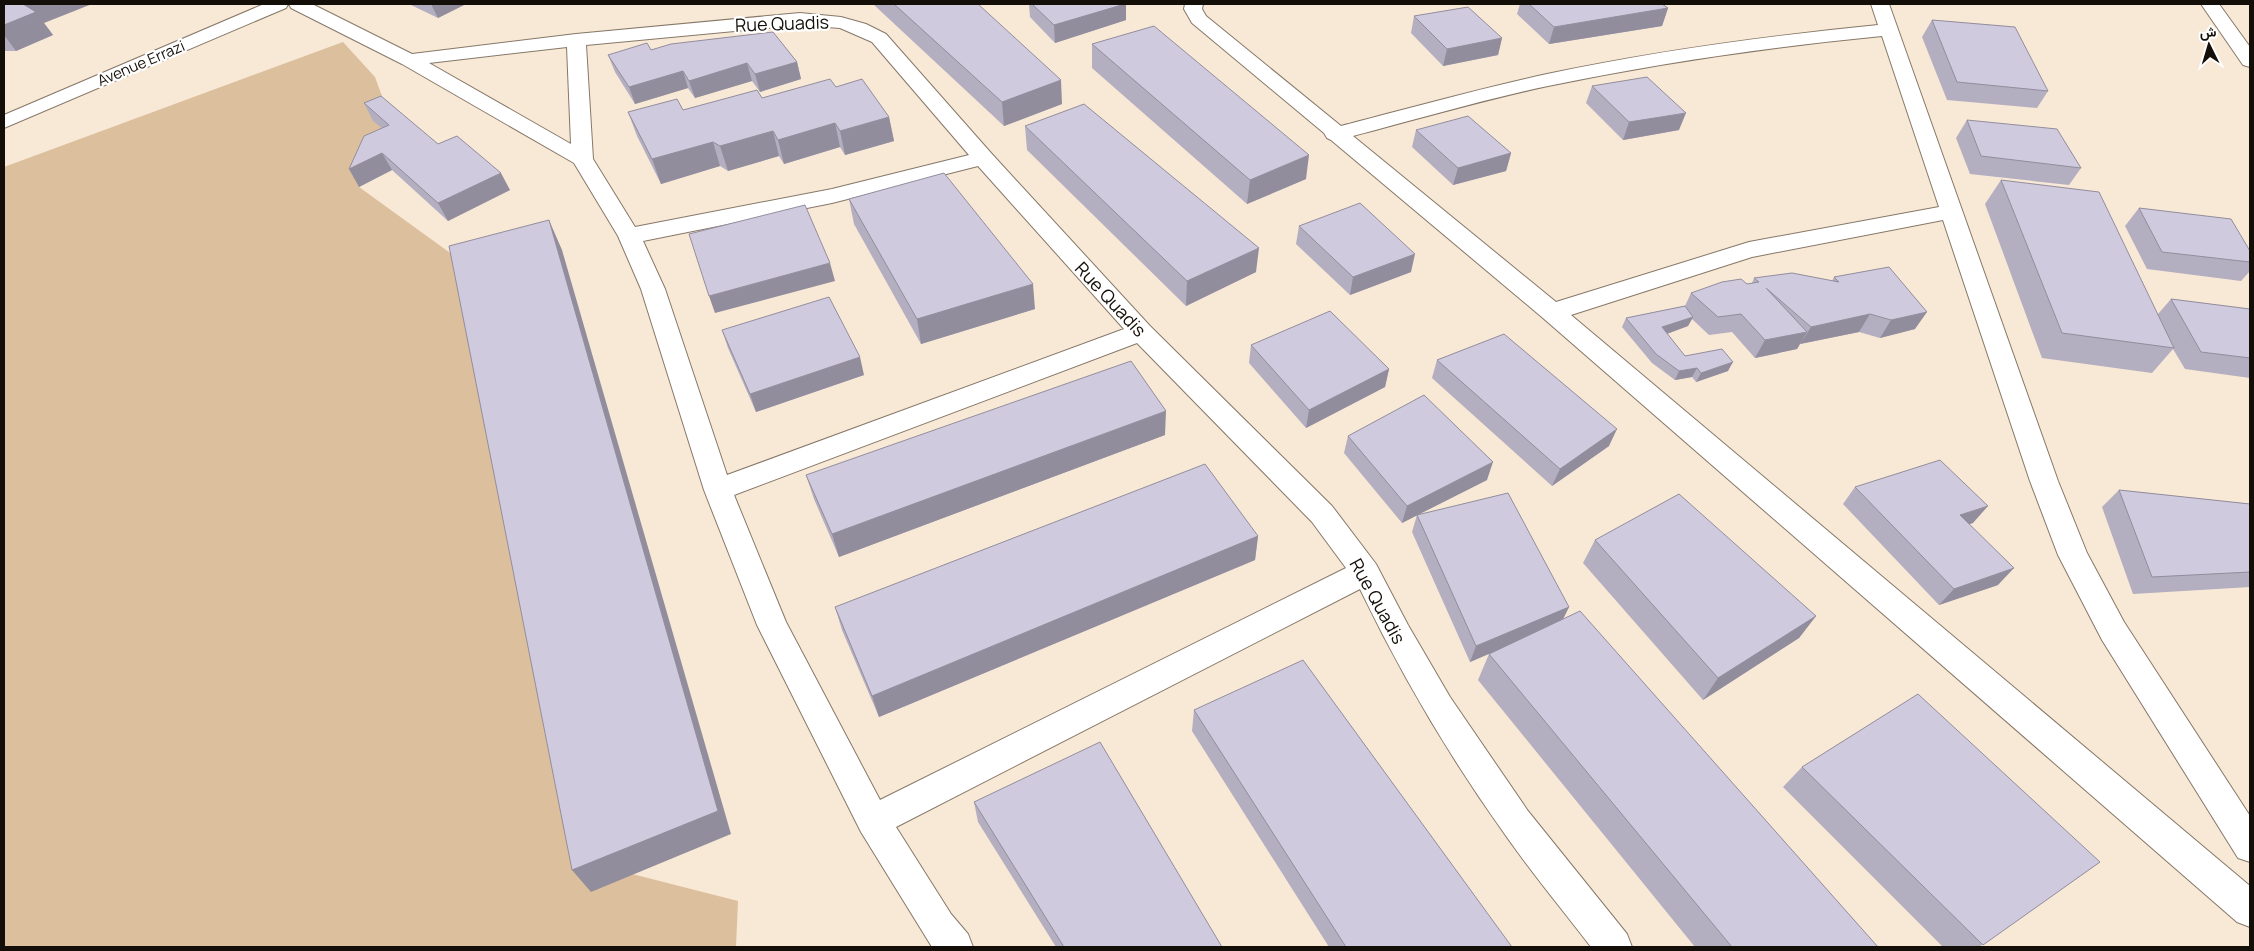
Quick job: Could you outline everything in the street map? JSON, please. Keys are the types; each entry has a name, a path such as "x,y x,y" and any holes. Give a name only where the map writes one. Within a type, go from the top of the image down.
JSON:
{"street":[{"name":"Avenue Errazi","path":"4,122 279,4"},
{"path":"298,4 410,60 582,159"},
{"path":"1194,4 1193,9 1198,19 1334,134 1552,312 2250,909"},
{"path":"1880,4 2044,481 2073,555 2113,631 2250,846"},
{"path":"2210,4 2250,61"},
{"name":"Rue Quadis","path":"410,60 576,40 800,19 833,20 856,25 879,38 983,158 1141,332 1322,514 1366,572 1396,634 1445,716 1516,822 1614,947"},
{"path":"1334,134 1547,80 1670,57 1821,36 1889,30"},
{"path":"576,40 582,159 629,236 653,289 718,490 772,625 873,821 938,927 955,947"},
{"path":"629,236 832,196 983,158"},
{"path":"1552,312 1749,250 1950,212"},
{"path":"718,490 1141,332"},
{"path":"873,821 1366,572"}],"shaded area":[{"path":"343,42 375,77 399,143 359,187 464,263 593,864 738,901 736,947 4,947 4,167"}],"building":[{"path":"4,4 23,4 36,12 4,25"},
{"path":"894,4 978,4 1061,80 1002,102"},
{"path":"1032,4 1125,4 1054,25"},
{"path":"1529,4 1662,4 1668,8 1554,27"},
{"path":"1468,7 1502,38 1447,49 1414,16"},
{"path":"1932,20 2015,27 2048,91 1957,82"},
{"path":"1154,26 1309,155 1250,180 1092,44"},
{"path":"773,32 797,62 755,74 747,63 689,81 683,71 629,87 608,55 647,43 651,50 671,44"},
{"path":"1647,77 1686,113 1629,122 1592,86"},
{"path":"830,79 836,87 862,79 889,117 840,131 835,123 778,140 773,131 720,146 713,142 652,159 628,112 677,99 683,110 757,90 762,98"},
{"path":"381,96 438,144 457,136 501,173 438,203 382,153 349,169 364,136 389,125 364,103"},
{"path":"1084,104 1259,248 1187,281 1025,126"},
{"path":"1468,116 1511,153 1458,168 1416,130"},
{"path":"1967,120 2057,129 2081,168 1981,156"},
{"path":"944,173 1033,284 917,319 849,199"},
{"path":"2001,180 2099,192 2174,348 2062,333"},
{"path":"1360,203 1415,254 1353,277 1299,226"},
{"path":"805,205 830,263 709,296 689,234"},
{"path":"2139,208 2231,219 2250,251 2250,262 2162,252"},
{"path":"549,220 718,811 572,870 449,246"},
{"path":"1889,267 1927,312 1891,320 1870,314 1811,327 1766,288 1807,332 1765,340 1741,314 1718,317 1691,293 1722,282 1741,279 1747,284 1759,282 1754,278 1792,273 1839,282 1834,277"},
{"path":"829,297 860,357 750,394 722,330"},
{"path":"2171,299 2250,309 2250,358 2201,352"},
{"path":"1685,306 1693,317 1662,327 1685,356 1722,349 1733,362 1701,373 1697,368 1679,371 1656,354 1626,318"},
{"path":"1330,311 1389,369 1309,410 1251,345"},
{"path":"1504,334 1617,429 1560,469 1437,360"},
{"path":"1131,361 1166,411 832,534 806,475"},
{"path":"1424,395 1493,462 1407,506 1348,436"},
{"path":"1940,460 1988,506 1960,515 2014,568 1954,589 1855,487"},
{"path":"1205,464 1258,536 872,696 835,607"},
{"path":"2119,490 2250,504 2250,572 2152,577"},
{"path":"1508,493 1569,607 1476,646 1417,515"},
{"path":"1679,494 1816,616 1718,678 1595,540"},
{"path":"1580,611 1878,947 1732,947 1489,654"},
{"path":"1303,660 1512,947 1346,947 1194,710"},
{"path":"1918,694 2100,862 1983,945 1802,767"},
{"path":"1100,742 1222,947 1064,947 974,802"}]}
